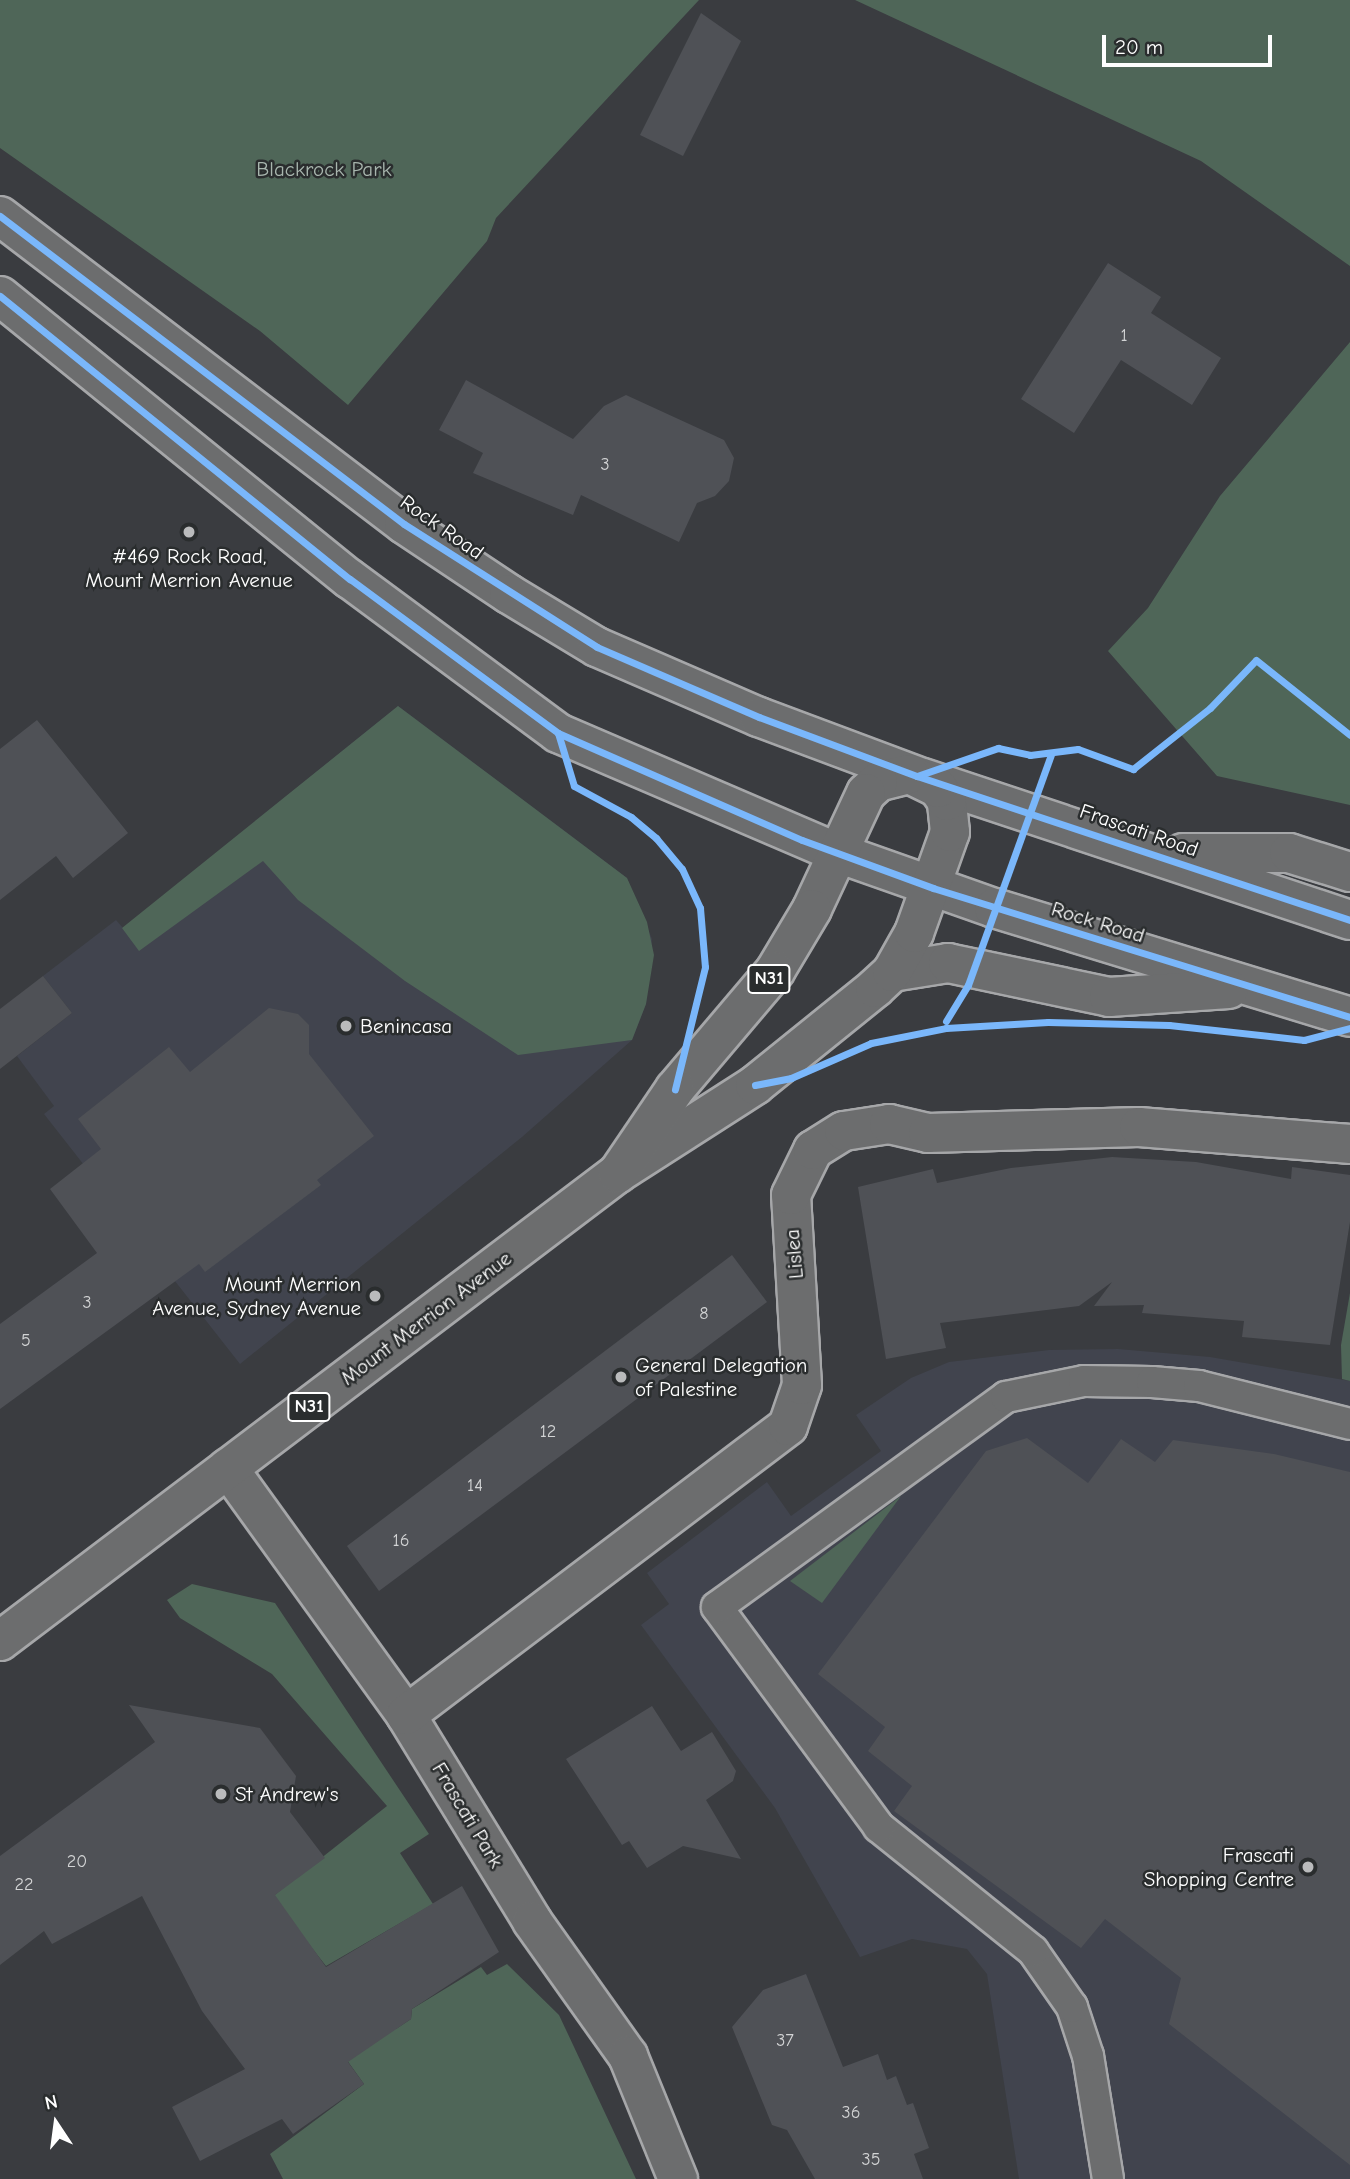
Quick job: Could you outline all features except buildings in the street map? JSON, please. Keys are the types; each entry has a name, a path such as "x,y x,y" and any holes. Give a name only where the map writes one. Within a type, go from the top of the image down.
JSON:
{"main road":[{"name":"Rock Road","path":"0,216 404,524 509,594 597,647 759,718 917,776"},
{"path":"3,305 350,579 558,733 838,853 933,888"},
{"name":"Mount Merrion Avenue","path":"0,1641 618,1173 755,1086 892,972 933,888 951,817 938,788 917,776 893,776 866,793 838,853 775,971 675,1089 618,1173"},
{"name":"Frascati Road","path":"917,776 1350,920"},
{"name":"N31","path":"1149,853 1289,853 1350,872"},
{"name":"Rock Road","path":"933,888 1252,988"},
{"path":"892,972 948,963 1110,997 1252,988 1350,1017"},
{"name":"Lislea","path":"406,1715 788,1426 802,1385 791,1195 813,1150 844,1131 889,1124 928,1133 1139,1127 1350,1144"},
{"name":"Frascati Park","path":"228,1468 406,1715 532,1921 628,2056 678,2179"}],"lane":[{"path":"1108,2179 1088,2056 1072,2007 1033,1951 879,1827 718,1607 1006,1397 1084,1381 1152,1382 1199,1386 1350,1424"}],"shaded area":[{"name":"Benincasa","path":"398,706 627,878 652,939 646,1004 632,1040 522,1137 240,1364 44,1114 54,1106 17,1056 72,1013 43,976 116,920 123,928"},
{"path":"1118,1349 1210,1357 1350,1381 1350,2179 1019,2179 987,1974 967,1949 912,1939 860,1957 775,1808 641,1625 669,1604 647,1573 767,1482 791,1516 881,1451 856,1415 911,1378 949,1362 1049,1350"}],"green space":[{"name":"Blackrock Park","path":"0,0 699,0 496,218 487,241 348,405 260,331 0,148"},
{"path":"855,0 1350,0 1350,266 1201,161"},
{"path":"1350,342 1350,805 1217,776 1108,651 1148,608 1220,496"},
{"path":"398,706 627,878 647,922 654,955 646,1004 632,1040 518,1055 405,981 298,900 263,861 139,951 122,928"},
{"path":"1350,1293 1350,1381 1342,1379 1341,1345"},
{"path":"901,1496 822,1603 790,1581"},
{"path":"192,1584 275,1603 429,1834 400,1853 433,1904 326,1966 272,1897 387,1806 272,1674 180,1618 167,1600"},
{"path":"507,1964 559,2015 636,2179 283,2179 270,2154 364,2084 344,2056 386,2026 396,2029 411,2019 412,2009 481,1967 487,1975"}],"cycle path":[{"path":"0,216 404,524 597,647 759,717 917,776 1350,920"},
{"path":"0,296 350,579 558,733 802,840 933,888 1350,1017"},
{"path":"917,776 998,748 1030,755 1078,749 1133,769 1210,708 1256,660 1350,735"},
{"path":"558,733 574,786 631,817 656,838 682,869 700,908 705,967 675,1089"},
{"path":"946,1021 968,985 1051,755"},
{"path":"755,1085 791,1078 871,1043 946,1028 1048,1022 1169,1025 1304,1040 1350,1028"}],"place":[{"name":"#469 Rock Road, Mount Merrion Avenue","path":"189,532"},
{"name":"Benincasa","path":"346,1026"},
{"name":"Mount Merrion Avenue, Sydney Avenue","path":"375,1296"},
{"name":"General Delegation of Palestine","path":"621,1377"},
{"name":"St Andrew's","path":"221,1794"},
{"name":"Frascati Shopping Centre","path":"1308,1867"}]}
